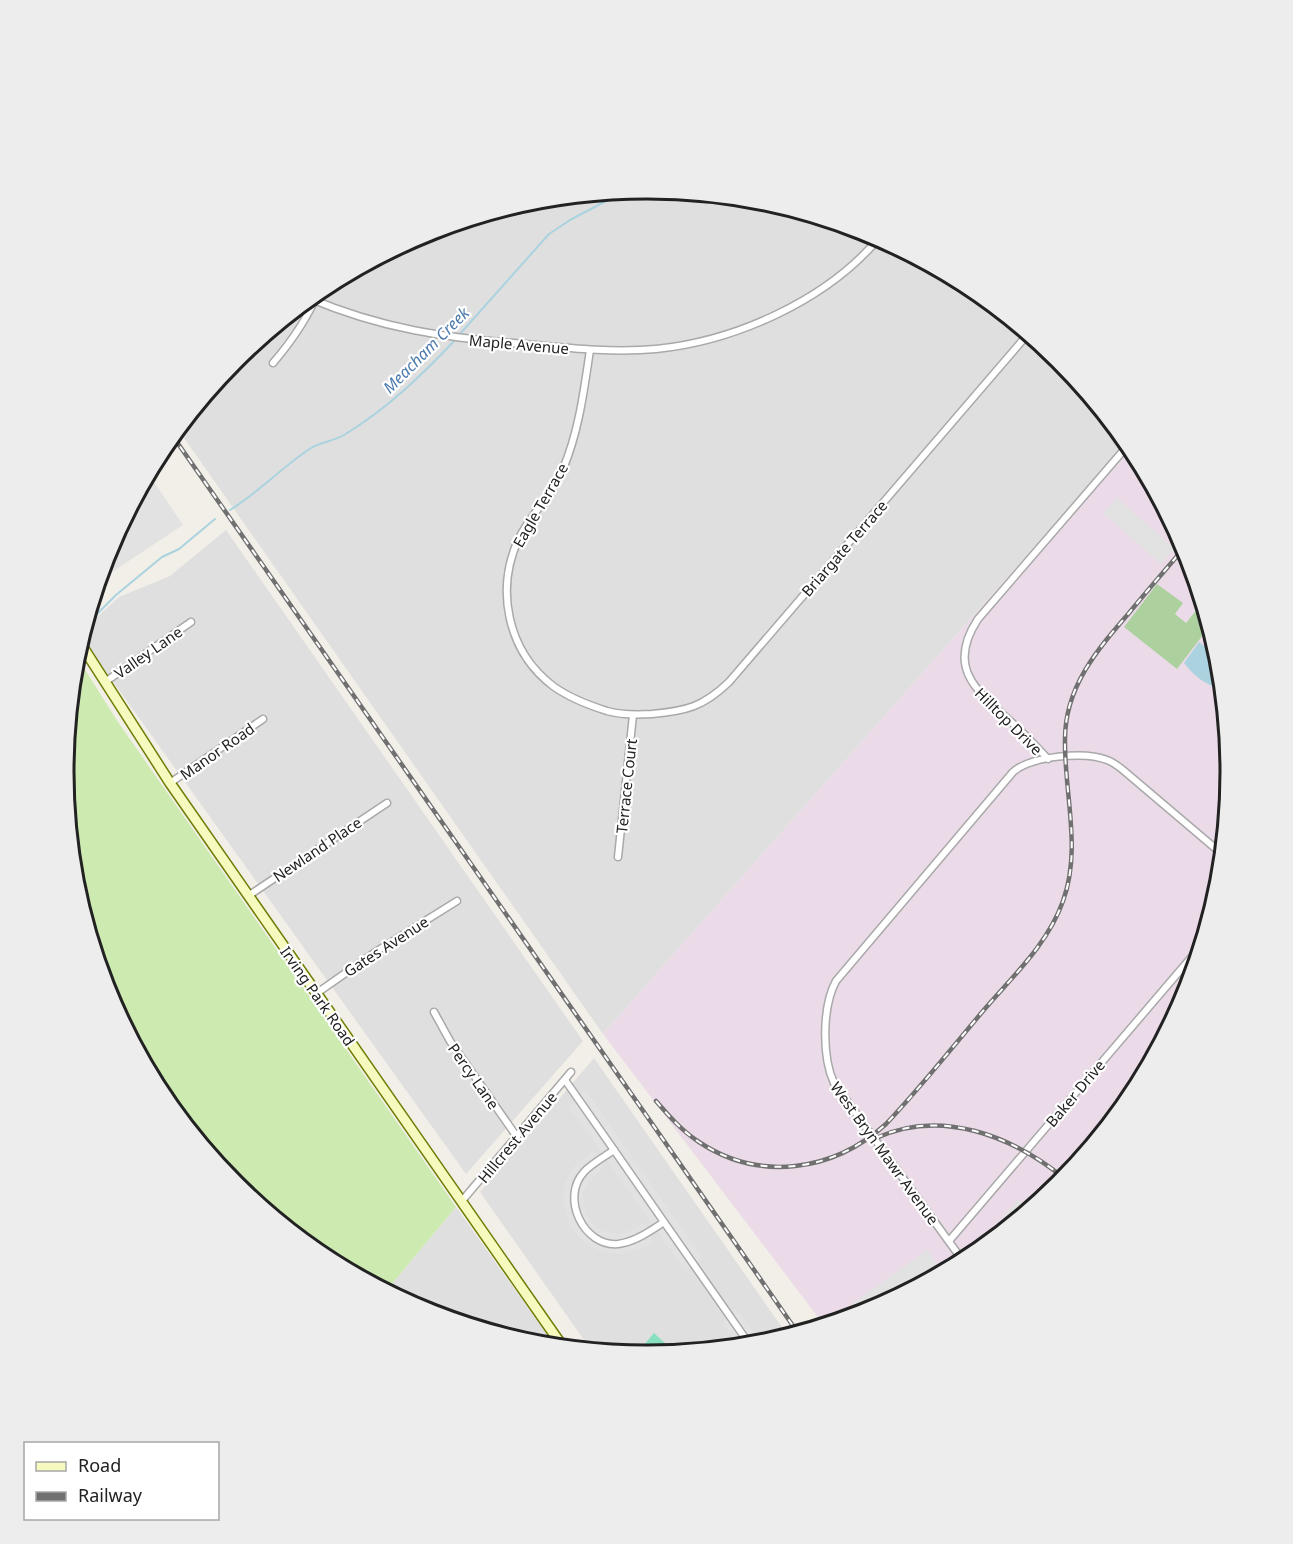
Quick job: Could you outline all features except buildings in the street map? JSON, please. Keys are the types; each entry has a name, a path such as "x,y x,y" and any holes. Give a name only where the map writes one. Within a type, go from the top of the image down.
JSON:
{"main road":[{"name":"Irving Park Road","path":"87,653 170,783 556,1337"}],"street":[{"name":"Maple Avenue","path":"320,302 373,322 453,338 590,350 656,349 715,338 751,326 819,290 871,245"},
{"path":"273,363 285,350 305,312"},
{"name":"Briargate Terrace","path":"506,590 507,605 515,636 526,656 552,685 572,697 608,711 633,715 686,710 712,697 729,682 1023,340"},
{"name":"Eagle Terrace","path":"506,590 510,563 519,540 552,491 570,451 579,417 590,350"},
{"name":"Hilltop Drive","path":"828,1001 832,987 840,975 1013,772 1021,765 1048,759 975,687 965,663 966,642 978,619 1122,452"},
{"name":"Valley Lane","path":"105,682 191,622"},
{"name":"Terrace Court","path":"618,857 633,715"},
{"name":"Manor Road","path":"170,783 263,719"},
{"path":"1048,759 1088,756 1108,760 1123,770 1215,848"},
{"name":"Newland Place","path":"248,896 387,803"},
{"name":"Gates Avenue","path":"316,993 377,951 457,901"},
{"name":"Baker Drive","path":"949,1241 1186,963"},
{"name":"West Bryn Mawr Avenue","path":"828,1001 825,1055 834,1083 957,1253"},
{"name":"Percy Lane","path":"434,1012 450,1041 517,1137"},
{"name":"Hillcrest Avenue","path":"461,1202 571,1072"},
{"path":"565,1080 744,1336"},
{"path":"614,1150 583,1173 576,1189 575,1208 583,1226 598,1240 616,1244 634,1240 664,1222"}],"shaded area":[{"path":"609,200 684,200 758,210 831,229 866,243 900,258 965,296 995,317 1052,367 1101,423 1120,450 603,1034 183,436 241,367 298,317 360,276 393,258 462,229 535,210"},
{"path":"1120,450 1143,485 1176,553 1200,624 1215,697 1220,772 1218,809 1215,847 1200,920 1176,991 1143,1058 1101,1121 1077,1150 1024,1203 965,1248 900,1286 819,1318 603,1034"},
{"path":"153,480 183,525 109,574 117,553"},
{"path":"1117,498 1174,550 1161,564 1103,513"},
{"path":"226,530 583,1041 466,1174 88,647 94,620 119,597 170,576"},
{"path":"594,1058 782,1328 721,1340 684,1344 646,1345 585,1341 480,1192"},
{"path":"585,1089 703,1258 686,1272 569,1107"},
{"path":"593,1150 604,1167 589,1182 583,1193 584,1206 589,1220 603,1231 620,1234 645,1222 652,1242 647,1246 621,1254 606,1253 585,1244 570,1227 563,1203 565,1184 573,1167"},
{"path":"1018,1199 1023,1203 995,1227"},
{"path":"456,1207 548,1336 462,1315 391,1285"},
{"path":"927,1250 938,1265 900,1286 844,1310"},
{"path":"736,1308 755,1334 732,1338 722,1323"}],"green space":[{"path":"1157,584 1183,603 1175,614 1186,623 1196,611 1203,635 1177,669 1124,627"},
{"path":"84,668 118,722 456,1207 391,1285 328,1248 269,1203 216,1150 170,1090 150,1058 117,991 93,920 85,884 78,847 74,772 78,697"},
{"path":"654,1333 666,1344 646,1345 644,1345"}],"water":[{"path":"1199,642 1205,647 1213,686 1201,680 1184,663"}],"waterway":[{"name":"Meacham Creek","path":"459,335 549,234 608,200"},
{"name":"Meacham Creek","path":"230,510 311,448 344,435 375,414 417,378 456,339"},
{"name":"Meacham Creek","path":"96,615 116,595 162,557 179,549 215,519"}],"railway":[{"path":"178,443 793,1326"},
{"path":"656,1101 681,1128 699,1142 722,1155 746,1163 771,1167 795,1166 843,1153 886,1124 1039,946 1056,917 1063,901 1071,861 1071,821 1065,759 1066,720 1070,703 1085,670 1095,655 1177,556"},
{"path":"876,1138 901,1129 950,1126 999,1139 1022,1150 1056,1172"}]}
